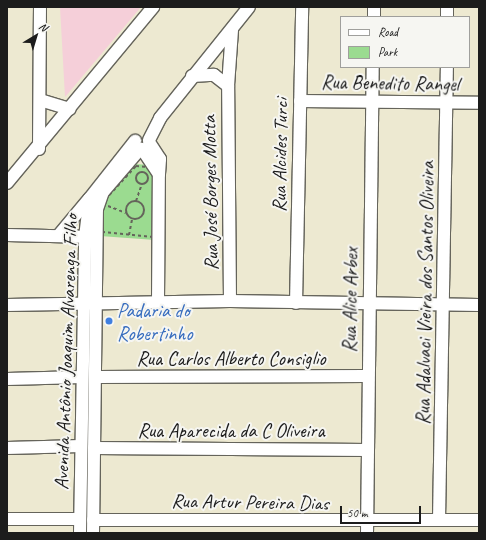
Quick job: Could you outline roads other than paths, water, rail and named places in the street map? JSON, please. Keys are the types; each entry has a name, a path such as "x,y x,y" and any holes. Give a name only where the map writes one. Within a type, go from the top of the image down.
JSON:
{"street":[{"path":"39,149 40,7"},
{"path":"7,183 39,149 153,7"},
{"path":"122,161 142,143 192,76 232,30 249,7"},
{"name":"Rua Alcides Turci","path":"296,303 300,101 300,10"},
{"name":"Rua José Borges Motta","path":"230,301 228,86 232,30"},
{"name":"Rua Alice Arbex","path":"367,528 367,376 370,305 373,68"},
{"name":"Rua Adalvaci Vieira dos Santos Oliveira","path":"439,520 446,305 447,68"},
{"path":"192,76 214,75 228,86"},
{"path":"40,100 70,109"},
{"name":"Rua Benedito Rangel","path":"300,101 479,103"},
{"path":"142,143 159,174 158,302"},
{"name":"Avenida Antônio Joaquim Alvarenga Filho","path":"80,533 84,304 90,237 96,201 122,161"},
{"name":"Avenida Antônio Joaquim Alvarenga Filho","path":"93,533 96,304 90,237 98,203 122,161"},
{"path":"58,236 96,201"},
{"path":"7,235 90,237"},
{"path":"7,305 230,301 370,305 479,305"},
{"name":"Rua Carlos Alberto Consiglio","path":"96,377 367,376"},
{"path":"7,379 82,377"},
{"path":"7,448 81,446"},
{"name":"Rua Aparecida da C Oliveira","path":"94,448 367,450"},
{"path":"7,519 80,519"},
{"name":"Rua Artur Pereira Dias","path":"93,520 367,528 439,520 479,520"}],"place":[{"name":"Padaria do Robertinho","path":"109,321"}]}
